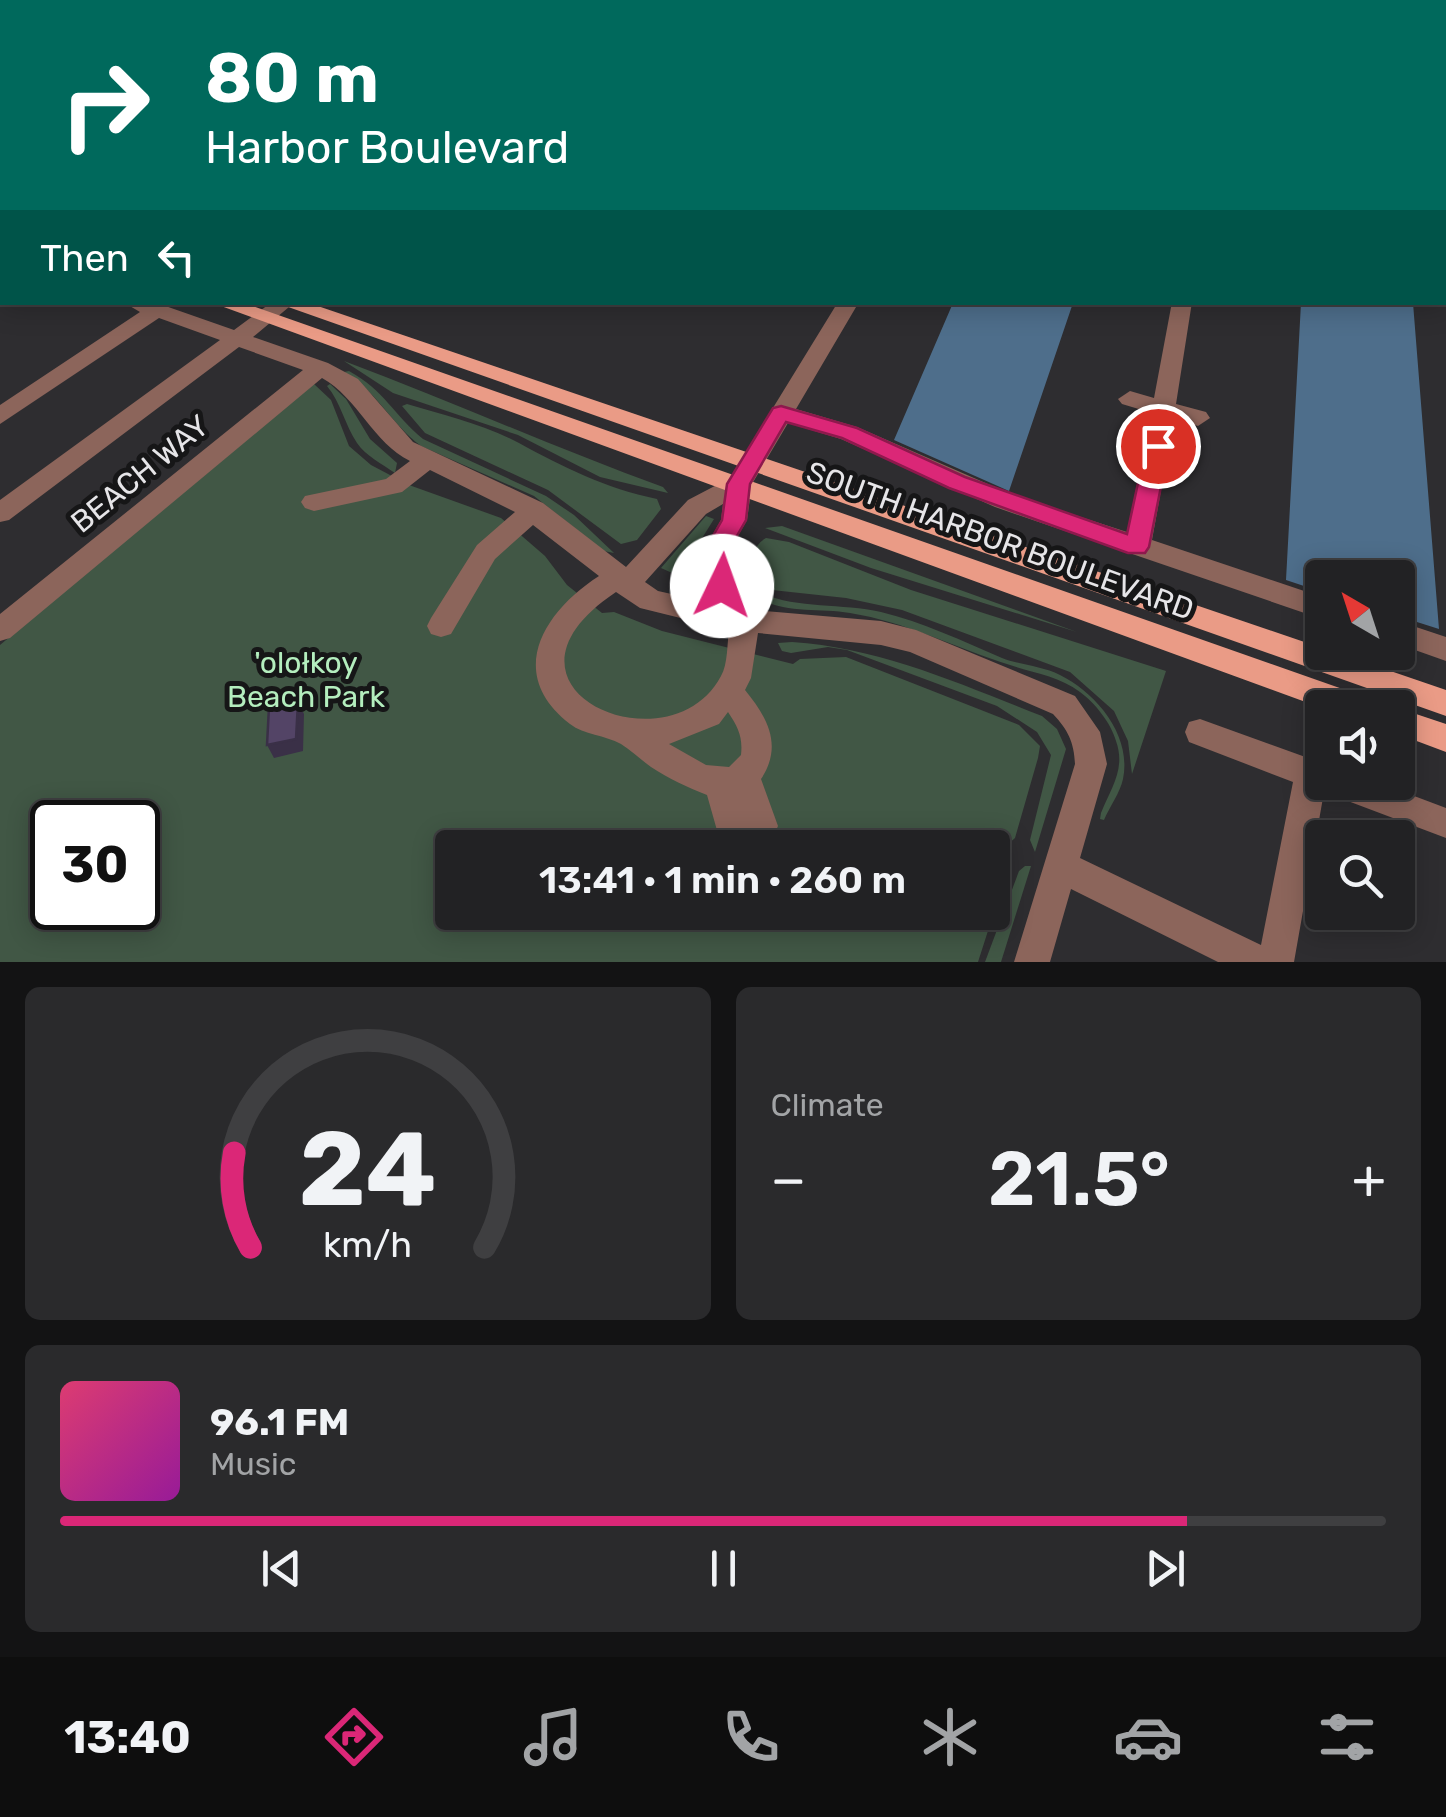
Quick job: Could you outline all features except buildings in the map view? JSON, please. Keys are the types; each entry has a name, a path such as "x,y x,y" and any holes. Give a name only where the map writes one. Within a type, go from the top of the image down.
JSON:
{"main road":[{"name":"SOUTH HARBOR BOULEVARD","path":"249,305 278,308 747,473 1446,703"},
{"name":"SOUTH HARBOR BOULEVARD","path":"747,473 1313,690"},
{"path":"1415,727 1446,738"}],"street":[{"path":"140,305 320,368 350,384 404,448 534,510 650,600 684,611 737,620 840,626 916,642 1064,705 1082,723 1090,742 1091,764 1032,962"},
{"path":"747,473 697,506 622,581 568,615 554,638 550,677 558,696 578,715 603,728 633,735 662,733 696,719 730,694 746,649 718,548 734,520 747,473 847,305"},
{"path":"1136,547 1181,305"},
{"path":"0,512 278,308"},
{"path":"0,416 155,311"},
{"name":"BEACH WAY","path":"0,630 320,368"},
{"path":"1130,399 1198,418"},
{"path":"781,413 849,433 957,483 1305,602"},
{"path":"314,502 393,486 427,460"},
{"path":"442,626 486,552 534,510"},
{"path":"1415,639 1446,649"},
{"path":"633,735 680,769 732,779 754,764 759,749 756,730 730,694"},
{"path":"1200,732 1305,771"},
{"path":"732,779 747,830"},
{"path":"1276,962 1317,800"},
{"path":"1382,800 1446,824"},
{"path":"1060,866 1258,962"}],"green space":[{"path":"344,361 663,487 668,493 600,477 518,435 393,393"},
{"path":"349,371 371,386 423,439 546,496 574,515 614,553 604,551 534,496 421,446 366,388 344,372"},
{"name":"'olołkoy Beach Park","path":"314,384 331,400 349,446 371,465 409,485 501,518 545,556 567,585 602,613 614,612 662,631 793,664 800,659 846,657 1019,725 1040,746 1015,838 1010,842 1010,830 435,830 435,930 988,930 978,962 0,962 0,645"},
{"path":"330,384 346,399 370,439 397,463 395,473 357,443 327,386"},
{"path":"407,404 492,431 586,476 657,499 661,509 637,540 621,544 548,490 425,433 402,406"},
{"path":"706,516 714,519 694,551 699,585 661,568"},
{"path":"782,526 1077,632 871,568 765,528"},
{"path":"766,538 789,542 911,590 1166,671 1132,774 1128,741 1114,711 1070,672 902,610 846,598 772,590 751,573 756,548"},
{"path":"761,593 789,601 897,616 1002,658 1053,672 1073,683 1108,717 1122,747 1123,779 1104,820 1100,819 1101,813 1116,778 1119,751 1102,714 1072,687 891,623 838,611 776,605 754,595"},
{"path":"792,642 825,646 843,649 828,647 782,651 778,643"},
{"path":"848,650 950,680 1042,716 1057,729 1066,749 1035,852 1030,840 1051,755 1037,732 997,706"},
{"path":"1031,866 1001,962 985,962 997,930 1010,930 1010,895 1019,871"}],"water":[{"path":"952,305 1072,305 1009,491 894,440"},
{"path":"1301,305 1413,305 1439,629 1415,621 1415,560 1305,560 1305,586 1286,580"}],"route":[{"path":"722,586 718,548 734,520 739,484 781,413 849,433 957,483 1136,547 1158,446"}]}
